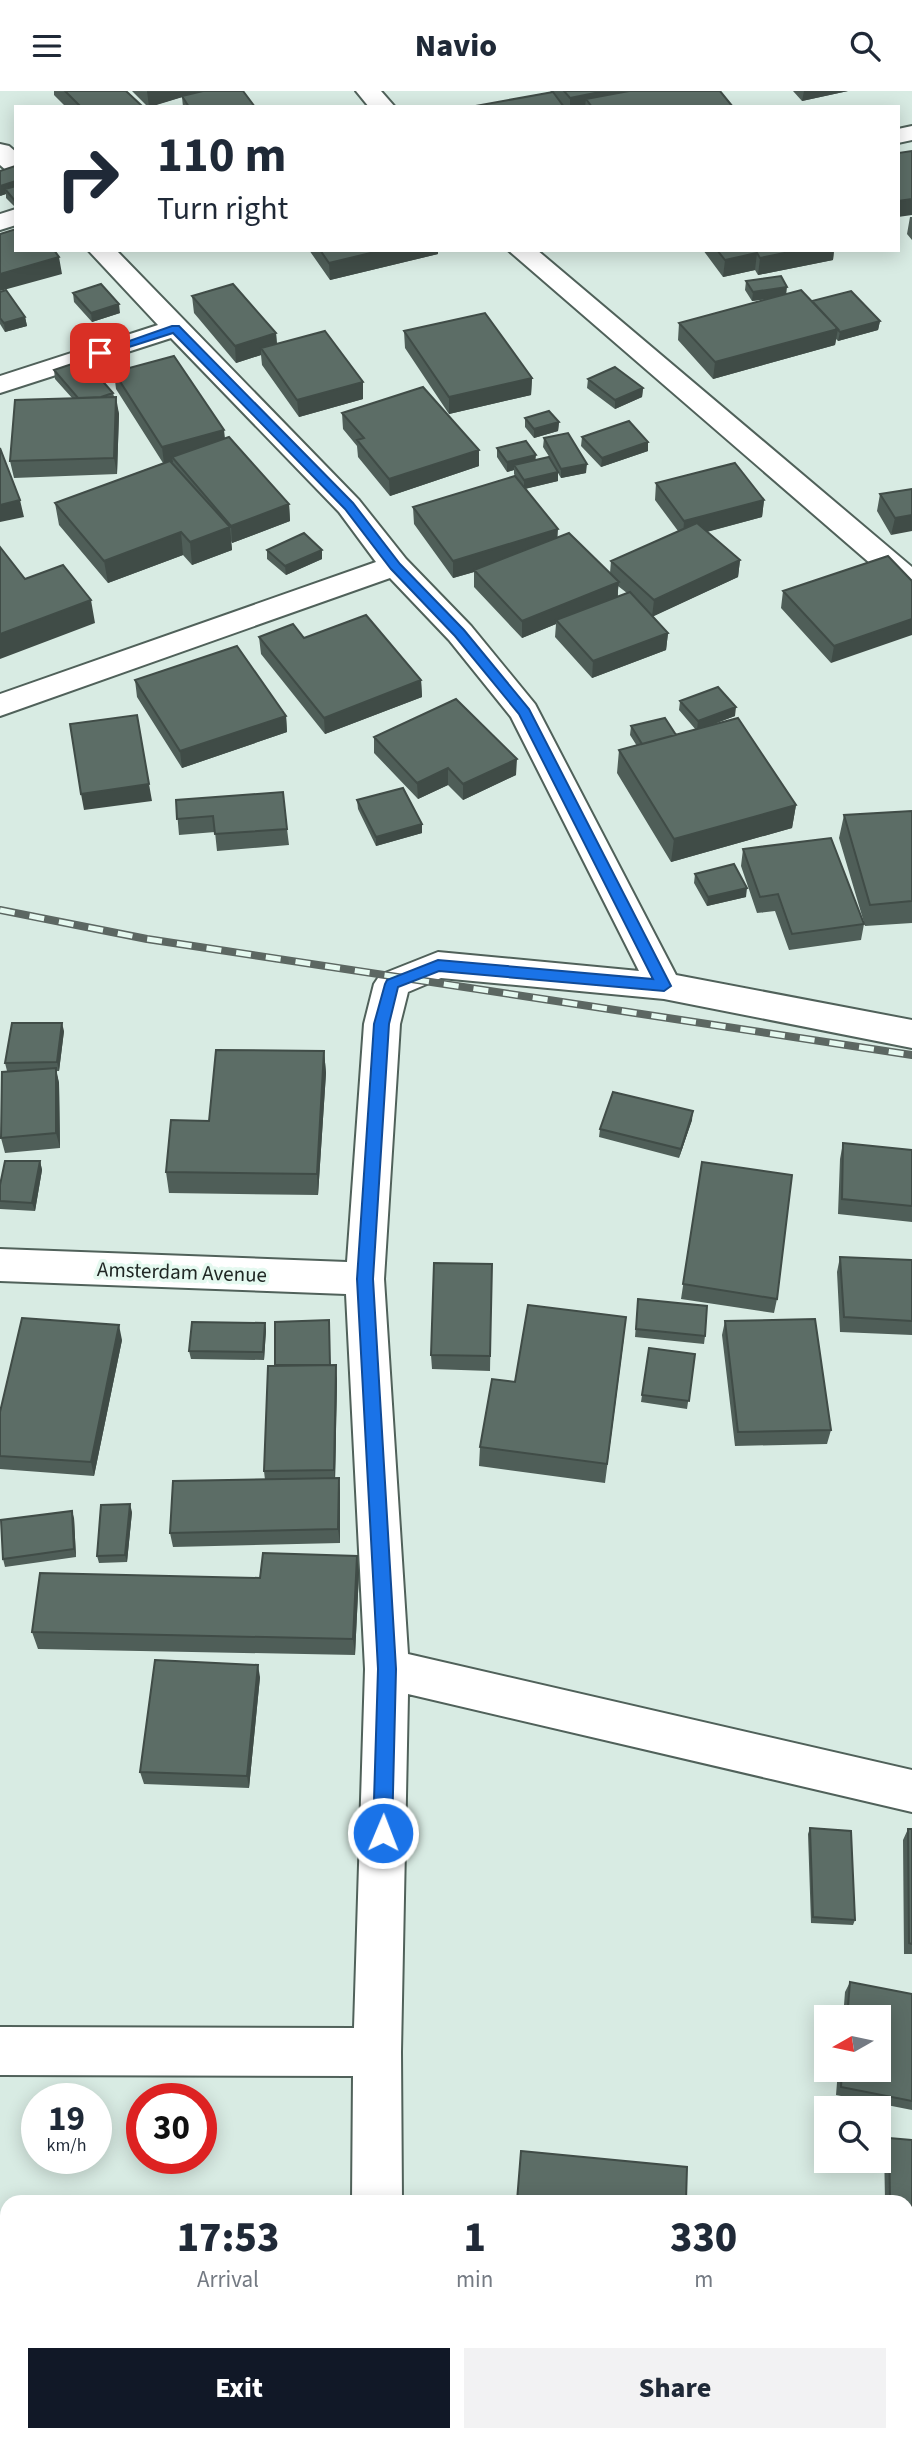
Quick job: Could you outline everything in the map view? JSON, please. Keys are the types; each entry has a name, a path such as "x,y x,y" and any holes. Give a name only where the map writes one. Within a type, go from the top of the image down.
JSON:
{"street":[{"path":"368,91 381,105"},
{"path":"0,151 14,164"},
{"path":"103,252 349,506 396,566 460,633 524,712 664,986"},
{"path":"523,252 912,583"},
{"path":"0,385 176,328"},
{"path":"0,705 396,566"},
{"path":"377,2195 377,2052 387,1669 365,1279 382,1024 392,984 438,965 664,986 912,1034"},
{"name":"Amsterdam Avenue","path":"0,1265 365,1279"},
{"path":"387,1669 912,1791"},
{"path":"0,2051 377,2052"}],"building":[{"path":"65,91 126,91 141,105 79,105"},
{"path":"203,91 243,91 254,105 188,105 182,96"},
{"path":"564,91 605,91 570,98"},
{"path":"629,91 720,91 731,105 590,105 586,99"},
{"path":"553,92 563,105 481,105"},
{"path":"912,151 912,199 900,201 900,153"},
{"path":"14,166 14,182 0,186 0,171"},
{"path":"14,187 14,200 5,189"},
{"path":"14,230 14,252 55,252 59,257 0,274 0,234"},
{"path":"321,252 375,252 329,263"},
{"path":"719,252 789,252 760,258 757,253 725,260"},
{"path":"781,276 787,287 753,292 746,281"},
{"path":"101,284 119,304 91,313 73,293"},
{"path":"233,284 276,333 235,346 192,296"},
{"path":"6,290 25,317 4,323 0,318 0,292"},
{"path":"801,290 838,329 715,362 679,323"},
{"path":"851,291 880,321 840,332 812,301"},
{"path":"485,313 532,378 449,397 404,331"},
{"path":"325,331 363,382 297,400 261,348"},
{"path":"174,356 224,430 162,447 114,372"},
{"path":"84,360 113,393 101,397 78,398 54,370"},
{"path":"615,367 643,388 615,400 588,379"},
{"path":"423,387 479,450 389,479 357,440 364,438 342,413"},
{"path":"116,397 114,458 10,461 15,400"},
{"path":"549,411 559,422 534,429 525,418"},
{"path":"629,421 648,442 602,458 582,437"},
{"path":"568,433 587,464 561,469 544,438"},
{"path":"229,437 289,504 231,526 172,457"},
{"path":"526,441 536,455 507,462 497,448"},
{"path":"0,448 20,500 0,505"},
{"path":"549,457 558,472 524,480 514,465"},
{"path":"170,461 230,527 190,542 181,532 104,561 55,503"},
{"path":"735,463 764,500 684,521 656,483"},
{"path":"515,476 558,529 453,561 413,507"},
{"path":"912,489 912,515 895,518 880,494"},
{"path":"697,523 740,560 654,600 611,561"},
{"path":"304,533 322,550 285,566 267,550"},
{"path":"569,533 619,582 522,621 474,570"},
{"path":"0,547 25,579 63,565 91,600 0,634"},
{"path":"888,556 912,581 912,619 834,646 783,591"},
{"path":"630,592 668,633 593,661 556,620"},
{"path":"366,615 421,680 324,718 259,637 293,624 304,638"},
{"path":"237,646 286,716 180,751 135,680"},
{"path":"718,687 736,707 698,721 680,701"},
{"path":"456,699 517,759 463,784 448,768 417,783 374,737"},
{"path":"137,715 149,784 81,794 70,724"},
{"path":"665,718 676,735 642,744 631,726"},
{"path":"738,718 796,805 674,839 619,750"},
{"path":"403,788 422,824 376,837 357,800"},
{"path":"283,792 287,829 215,834 213,816 177,819 176,800"},
{"path":"912,811 912,901 870,905 844,815"},
{"path":"831,838 864,924 792,934 778,894 760,897 743,849"},
{"path":"734,864 747,888 708,897 695,874"},
{"path":"12,1023 62,1023 57,1062 5,1063"},
{"path":"216,1050 324,1051 317,1174 166,1172 171,1120 209,1121"},
{"path":"56,1068 56,1133 1,1138 2,1072"},
{"path":"613,1092 693,1111 681,1149 600,1129"},
{"path":"843,1143 912,1150 912,1206 842,1199"},
{"path":"5,1161 40,1161 32,1203 0,1201"},
{"path":"702,1162 792,1175 777,1299 683,1284"},
{"path":"840,1257 912,1260 912,1321 844,1317"},
{"path":"434,1263 492,1264 490,1356 431,1355"},
{"path":"638,1299 707,1306 705,1336 636,1329"},
{"path":"528,1305 626,1317 607,1464 480,1447 492,1379 515,1382"},
{"path":"22,1318 119,1325 91,1462 0,1456 0,1412"},
{"path":"815,1319 831,1430 738,1432 725,1321"},
{"path":"329,1320 330,1365 275,1365 275,1322"},
{"path":"192,1322 265,1323 263,1352 189,1351"},
{"path":"649,1348 695,1354 689,1401 642,1395"},
{"path":"336,1365 334,1470 264,1471 268,1366"},
{"path":"339,1478 338,1529 170,1533 173,1481"},
{"path":"130,1504 125,1555 97,1556 101,1505"},
{"path":"72,1511 74,1549 3,1559 1,1520"},
{"path":"263,1553 357,1556 353,1639 32,1632 40,1573 260,1578"},
{"path":"155,1660 258,1665 247,1776 140,1772"},
{"path":"810,1828 851,1831 855,1920 813,1917"},
{"path":"908,1829 912,1829 912,1944 909,1943"},
{"path":"850,1982 912,1994 912,2101 841,2087 841,2083 891,2083 891,2005 848,2005"},
{"path":"891,2138 912,2140 912,2195 890,2195"},
{"path":"521,2151 687,2167 686,2195 517,2195"}],"railway":[{"path":"0,910 147,939 912,1055"}],"route":[{"path":"100,353 176,328 349,506 396,566 460,633 524,712 664,986 438,965 392,984 382,1024 365,1279 387,1669 383,1833"}]}
